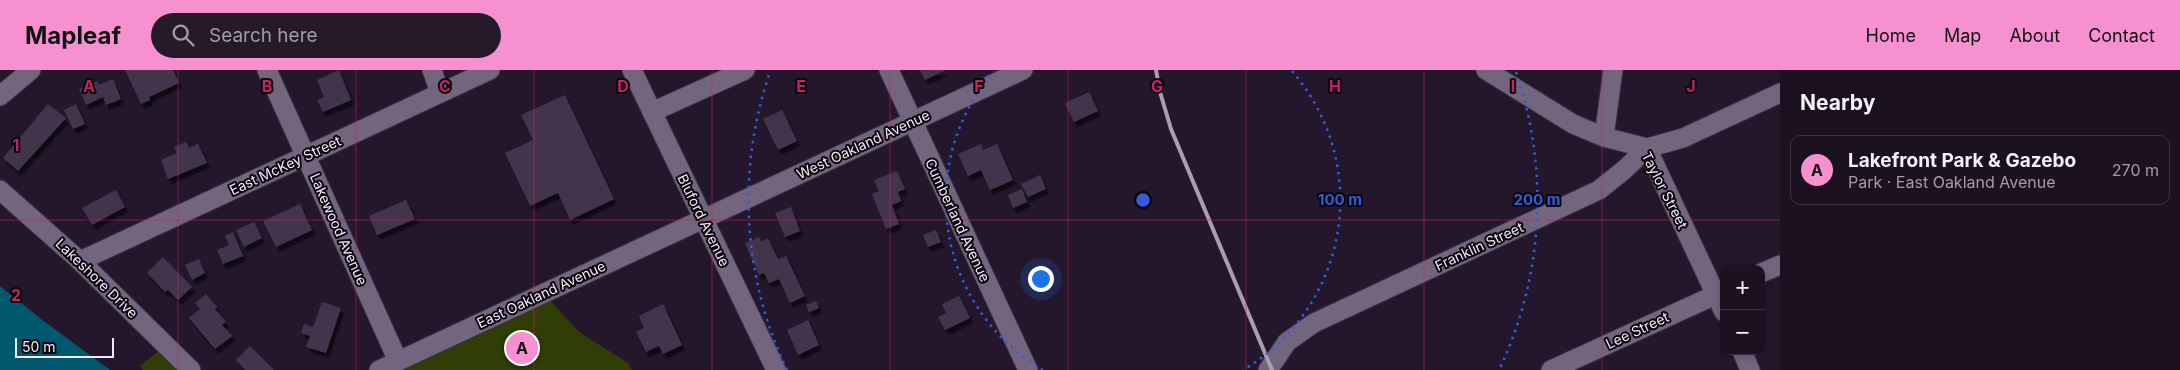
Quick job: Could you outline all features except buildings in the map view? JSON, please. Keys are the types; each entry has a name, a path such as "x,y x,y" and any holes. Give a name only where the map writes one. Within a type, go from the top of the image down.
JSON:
{"street":[{"path":"0,96 31,70"},
{"name":"Lakewood Avenue","path":"267,70 398,361"},
{"path":"432,70 440,93"},
{"name":"East McKey Street","path":"80,261 490,70"},
{"name":"Bluford Avenue","path":"632,70 776,370"},
{"path":"652,112 745,70"},
{"name":"Cumberland Avenue","path":"889,70 1028,370"},
{"name":"West Oakland Avenue","path":"704,219 1023,70"},
{"name":"Taylor Street","path":"1486,70 1573,124 1604,137 1647,148 1720,292"},
{"path":"1604,137 1612,70"},
{"name":"Franklin Street","path":"1276,365 1298,332 1598,190 1647,148 1682,138 1780,93"},
{"name":"Lakeshore Drive","path":"0,190 80,261 191,370"},
{"name":"East Oakland Avenue","path":"379,370 704,219"},
{"path":"1765,271 1780,265"},
{"name":"Lee Street","path":"1551,370 1720,292"},
{"path":"1744,355 1750,370"}],"green space":[{"path":"548,298 579,332 628,363 632,370 393,370"},
{"path":"159,351 178,370 143,370 140,366"}],"water":[{"path":"0,286 41,319 110,370 0,370"}],"railway":[{"path":"1156,70 1160,92 1171,129 1272,370"}],"place":[{"name":"Lakefront Park & Gazebo","path":"522,348"}]}
